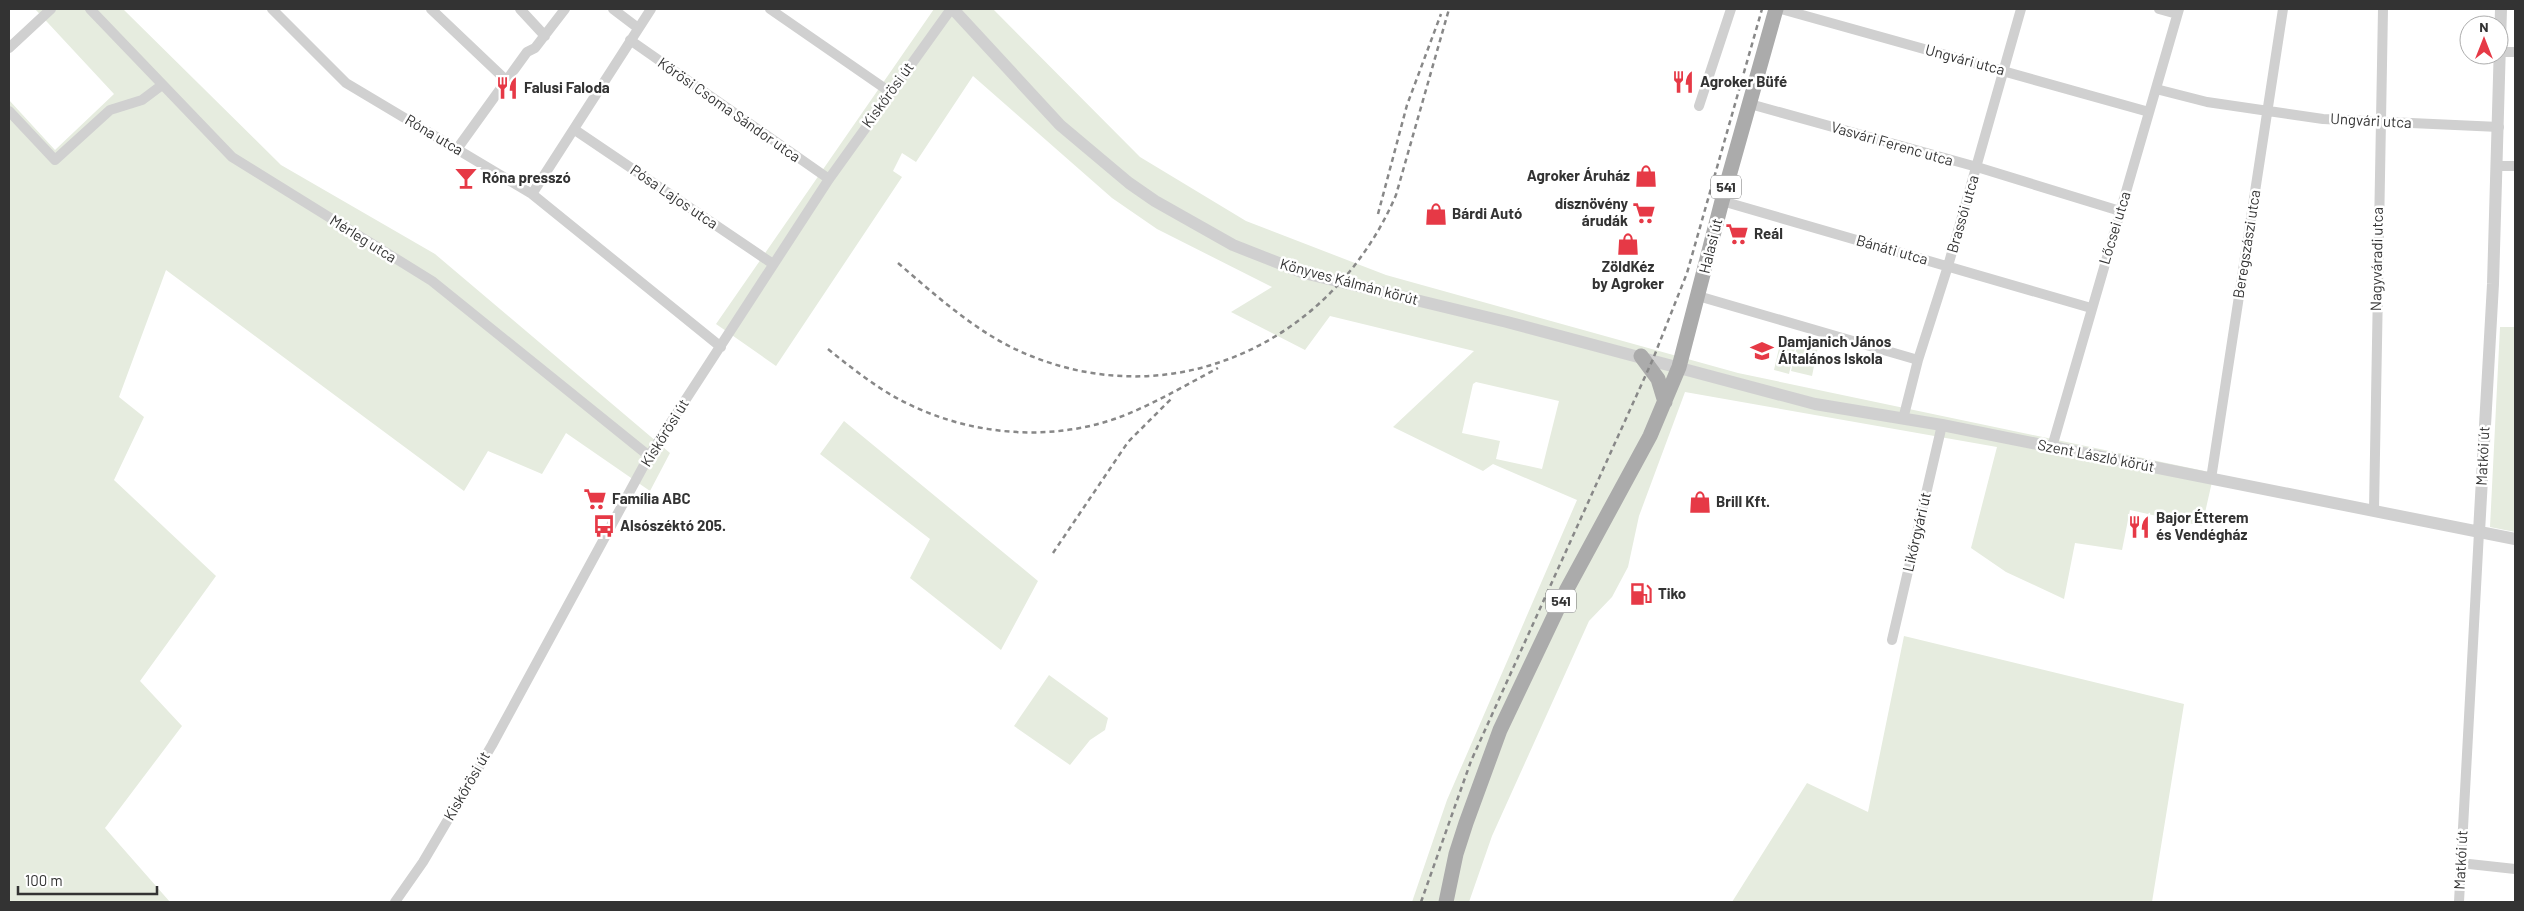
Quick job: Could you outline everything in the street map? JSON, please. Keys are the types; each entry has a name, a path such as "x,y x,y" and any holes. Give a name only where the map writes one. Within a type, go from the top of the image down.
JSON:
{"main road":[{"name":"Halasi út","path":"1446,902 1461,838 1500,730 1567,589 1628,477 1665,402 1679,366 1722,200 1776,9"},
{"path":"1642,356 1658,379 1665,402"}],"street":[{"path":"9,48 51,9"},
{"name":"Mérleg utca","path":"90,9 232,157 432,281 650,456"},
{"name":"Róna utca","path":"272,9 346,84 532,194 720,347"},
{"path":"431,9 507,81"},
{"path":"520,9 545,36"},
{"path":"457,149 527,52 535,48 566,9"},
{"path":"613,9 638,28"},
{"path":"532,194 575,130 651,9"},
{"path":"770,9 890,92"},
{"name":"Kiskőrösi út","path":"395,902 423,862 492,744 650,456 829,179 890,92 952,9"},
{"name":"Könyves Kálmán körút","path":"952,9 1060,124 1097,157 1155,201 1233,245 1304,273 1679,366"},
{"path":"1699,106 1731,9"},
{"name":"Ungvári utca","path":"1781,9 2149,112"},
{"name":"Brassói utca","path":"1903,419 1918,360 1948,266 2022,9"},
{"path":"2159,9 2178,11"},
{"name":"Beregszászi utca","path":"2211,479 2283,9"},
{"name":"Nagyváradi utca","path":"2374,510 2379,121 2383,9"},
{"name":"Lőcsei utca","path":"2052,447 2178,11"},
{"name":"Kőrösi Csoma Sándor utca","path":"630,40 829,179"},
{"name":"Matkói út","path":"2459,902 2499,126 2500,65"},
{"path":"9,111 55,160 110,110 142,100 162,85"},
{"name":"Ungvári utca","path":"2156,89 2207,102 2323,119 2499,126"},
{"name":"Vasvári Ferenc utca","path":"1750,104 1977,167 2120,211"},
{"name":"Pósa Lajos utca","path":"575,130 774,264"},
{"path":"2497,166 2515,166"},
{"name":"Bánáti utca","path":"1722,200 2091,308"},
{"path":"1698,296 1918,360"},
{"name":"Szent László körút","path":"1679,366 1815,404 1942,425 2515,539"},
{"name":"Likőrgyári út","path":"1892,640 1942,425"},
{"path":"2460,863 2515,869"}],"shaded area":[{"path":"35,9 123,9 281,165 435,254 670,453 650,491 566,433 542,474 488,451 464,491 166,270 119,397 144,417 114,480 216,576 140,681 182,726 105,828 170,902 9,902 9,100 55,150 114,94"},
{"path":"934,9 993,9 1140,157 1246,221 1386,275 1738,373 2214,473 2202,526 2130,510 2122,550 2075,543 2064,599 2006,572 1971,548 1997,447 1685,392 1639,516 1628,567 1612,597 1589,621 1492,836 1469,902 1412,902 1447,800 1577,500 1493,464 1483,471 1393,427 1474,351 1330,316 1305,350 1231,312 1272,287 1157,229 1112,198 973,76 916,162 902,153 893,171 902,177 776,366 716,324","holes":["1476,382 1559,401 1542,469 1496,459 1500,441 1462,433 1473,384"]},
{"path":"2500,327 2515,327 2515,532 2490,527"},
{"path":"1798,342 1818,347 1812,376 1791,371"},
{"path":"1780,344 1795,348 1789,374 1774,370"},
{"path":"844,421 1038,581 1001,650 910,578 930,539 820,454"},
{"path":"1904,636 2184,704 2152,902 1732,902 1807,783 1868,812"},
{"path":"1049,675 1108,718 1105,730 1090,740 1070,765 1014,726"}],"railway":[{"path":"898,263 961,315 994,338 1031,356 1087,372 1142,376 1196,369 1246,352 1293,325 1334,289 1369,245 1396,195 1449,9"},
{"path":"1421,902 1471,761 1653,359 1687,273 1762,9"},
{"path":"1378,214 1407,105 1441,14"},
{"path":"828,349 880,388 936,416 966,425 1028,432 1059,431 1090,426 1120,417 1158,400 1218,368"},
{"path":"1053,553 1128,442 1173,397"}],"place":[{"name":"Agroker Büfé","path":"1683,82"},
{"name":"Falusi Faloda","path":"507,88"},
{"name":"Agroker Áruház","path":"1646,176"},
{"name":"Róna presszó","path":"466,178"},
{"name":"dísznövény árudák","path":"1644,213"},
{"name":"Bárdi Autó","path":"1436,214"},
{"name":"Reál","path":"1737,234"},
{"name":"ZöldKéz by Agroker","path":"1628,244"},
{"name":"Damjanich János Általános Iskola","path":"1762,351"},
{"name":"Família ABC","path":"595,499"},
{"name":"Brill Kft.","path":"1700,502"},
{"name":"Alsószéktó 205.","path":"604,526"},
{"name":"Bajor Étterem és Vendégház","path":"2139,527"},
{"name":"Tiko","path":"1641,594"}]}
